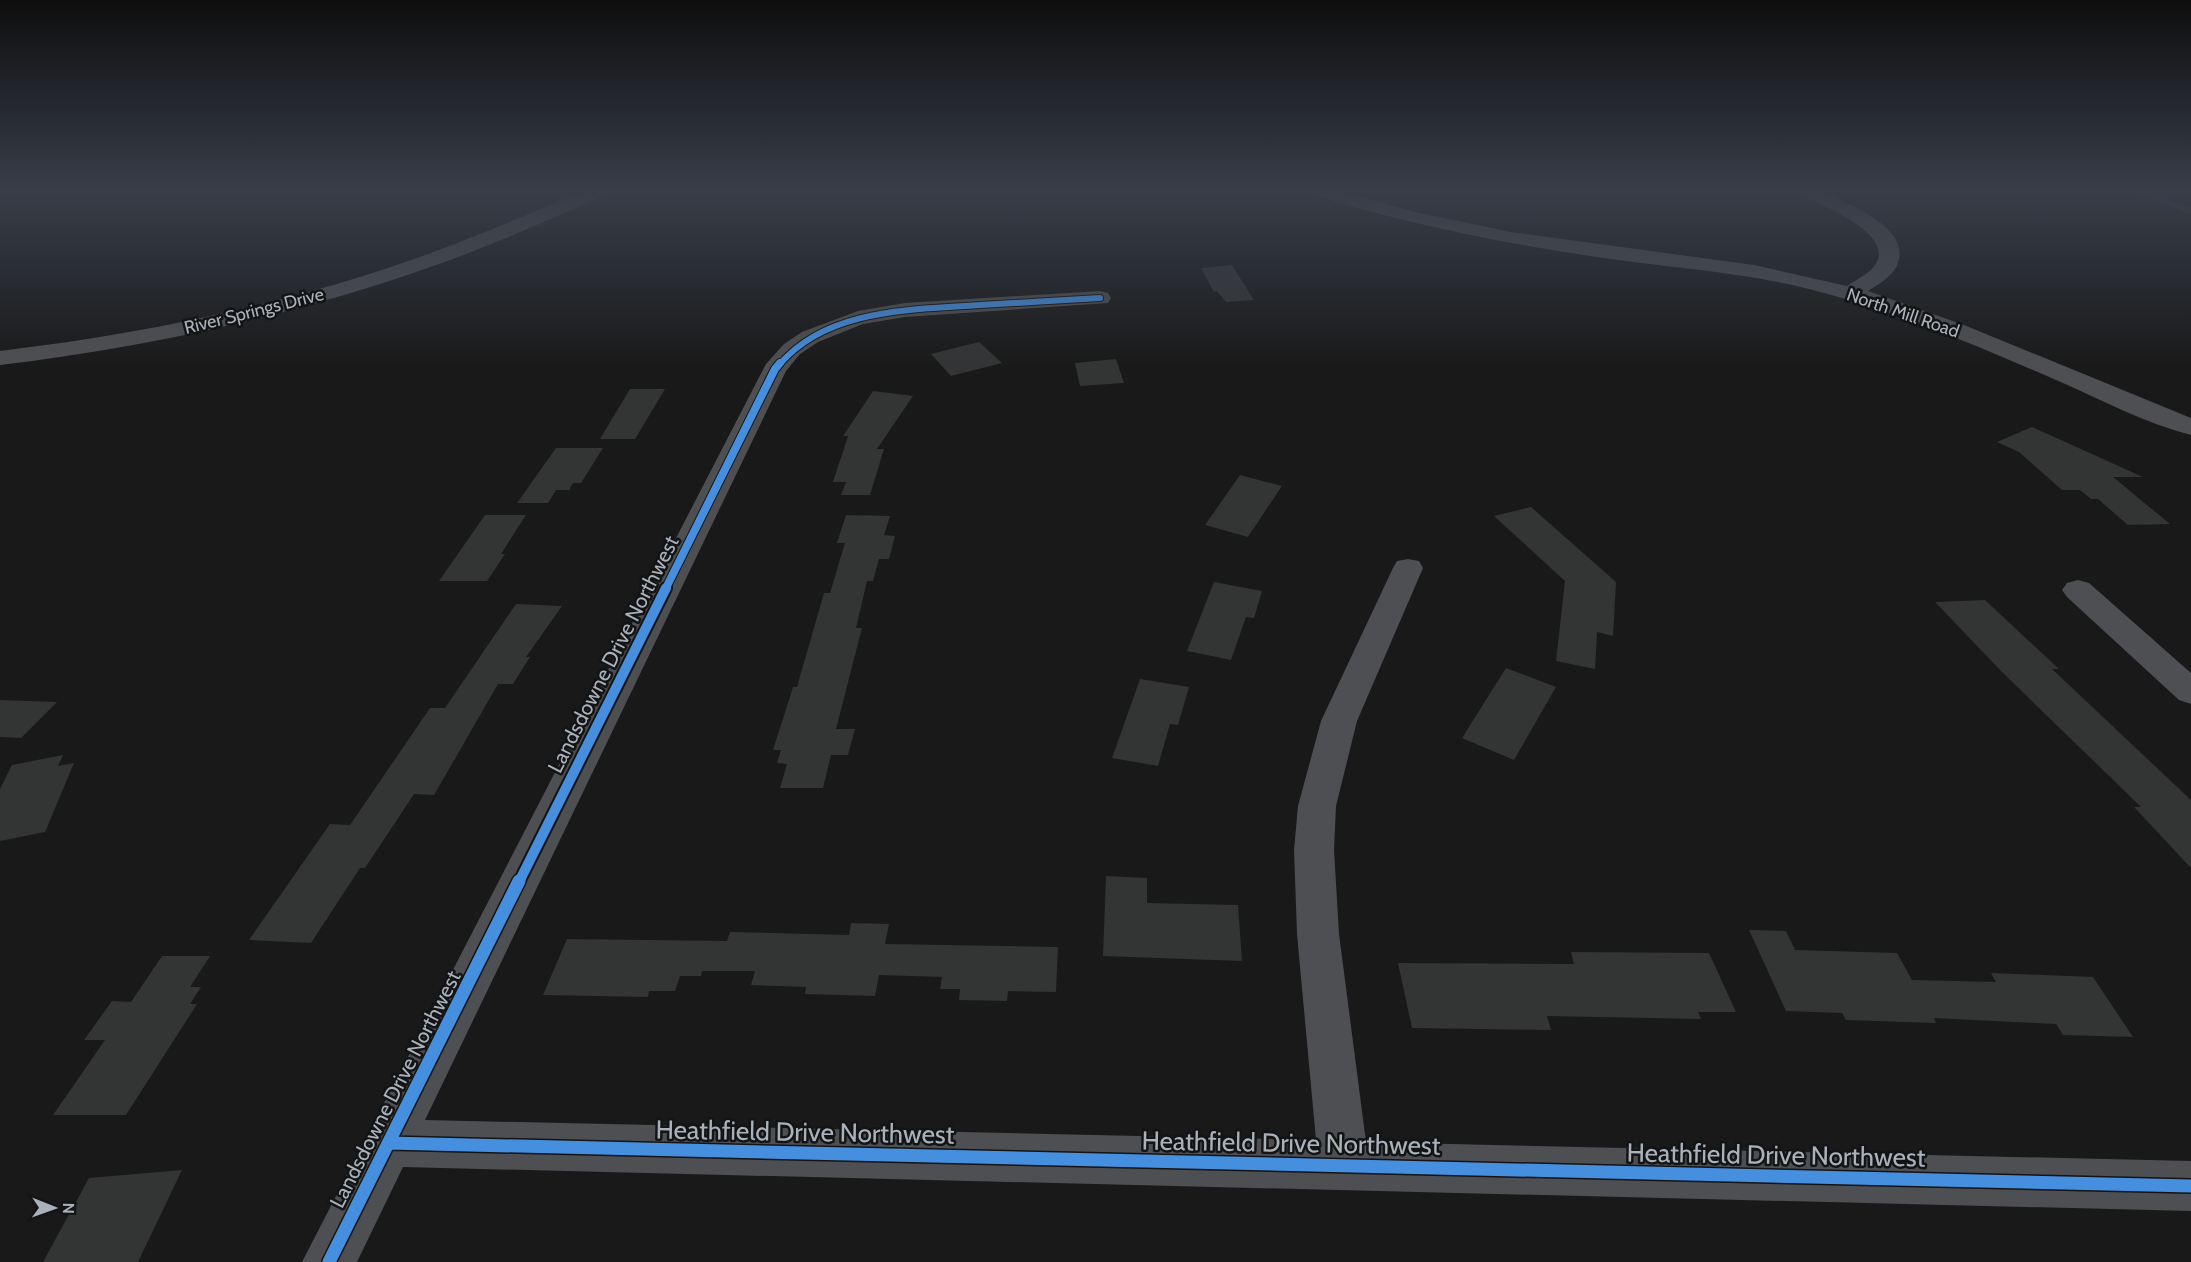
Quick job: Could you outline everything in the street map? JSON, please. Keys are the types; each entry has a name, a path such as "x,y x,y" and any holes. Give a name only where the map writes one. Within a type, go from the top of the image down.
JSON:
{"street":[{"name":"River Springs Drive","path":"0,358 76,348 252,314 346,289 457,250"},
{"name":"North Mill Road","path":"1589,250 1772,275 1850,293 1924,318 2191,427"},
{"path":"1850,293 1872,282 1886,269 1892,254 1891,250"},
{"name":"Landsdowne Drive Northwest","path":"329,1262 770,379 781,362 792,349 810,337 849,321 885,313 1100,298"},
{"path":"1344,1166 1318,934 1314,850 1317,806 1340,721 1408,568"},
{"path":"2078,590 2191,692"},
{"name":"Heathfield Drive Northwest","path":"389,1143 2191,1186"}],"building":[{"path":"1232,265 1254,300 1226,302 1217,291 1214,292 1201,268"},
{"path":"979,342 1002,363 951,376 931,354"},
{"path":"1116,359 1124,383 1080,386 1075,363"},
{"path":"630,389 665,389 635,439 600,439"},
{"path":"873,391 913,396 877,449 884,449 870,495 841,495 846,482 833,482 848,436 843,436"},
{"path":"2032,427 2143,477 2113,477 2170,524 2128,525 2098,499 2091,499 2080,490 2062,490 2019,452 1997,442"},
{"path":"556,448 603,448 581,483 573,483 569,490 556,490 548,503 517,503"},
{"path":"1240,475 1282,486 1248,537 1205,525"},
{"path":"1531,507 1616,582 1613,636 1597,632 1595,669 1556,661 1565,581 1494,516"},
{"path":"485,515 526,515 487,581 439,581"},
{"path":"846,515 890,516 884,535 895,536 889,559 879,559 873,581 867,581 856,628 862,628 836,729 855,729 848,755 831,755 823,788 780,788 787,764 777,763 781,750 773,750 793,687 797,687 824,593 830,593 845,543 837,543"},
{"path":"1214,582 1262,591 1254,618 1246,617 1231,660 1187,651"},
{"path":"1985,600 2059,669 2052,669 2191,800 2191,868 2134,807 2141,807 2002,672 1935,602"},
{"path":"516,604 562,606 526,657 530,657 513,684 498,684 434,795 414,794 365,868 360,868 311,943 249,940 330,824 350,825 430,708 445,708"},
{"path":"1506,668 1556,687 1514,760 1462,738"},
{"path":"1140,679 1189,687 1178,725 1170,724 1158,766 1112,758"},
{"path":"0,700 57,702 21,738 0,737"},
{"path":"63,755 58,766 74,763 45,832 0,841 0,789 12,765"},
{"path":"1106,876 1147,878 1147,903 1238,905 1242,961 1103,956"},
{"path":"851,923 889,924 885,944 1058,947 1056,992 1008,991 1007,1001 959,1000 960,989 940,989 942,977 879,975 875,996 805,994 806,987 751,985 755,971 702,971 701,976 680,976 675,991 649,991 648,997 543,995 567,939 727,941 730,932 849,935"},
{"path":"1749,930 1786,931 1795,950 1897,953 1912,980 1996,982 1991,973 2093,977 2133,1037 2063,1035 2056,1024 1934,1018 1936,1023 1846,1020 1842,1013 1786,1011"},
{"path":"1571,952 1709,953 1736,1012 1698,1012 1701,1019 1547,1016 1551,1030 1412,1028 1398,963 1574,964"},
{"path":"162,956 210,956 190,987 201,987 190,1004 197,1004 126,1115 53,1115 105,1040 84,1040 112,1001 131,1002"},
{"path":"182,1170 138,1262 43,1262 89,1178"}],"cycle path":[{"path":"329,1262 775,369 792,349 810,337 858,318 905,310 1100,298"},
{"path":"389,1143 2191,1186"}]}
